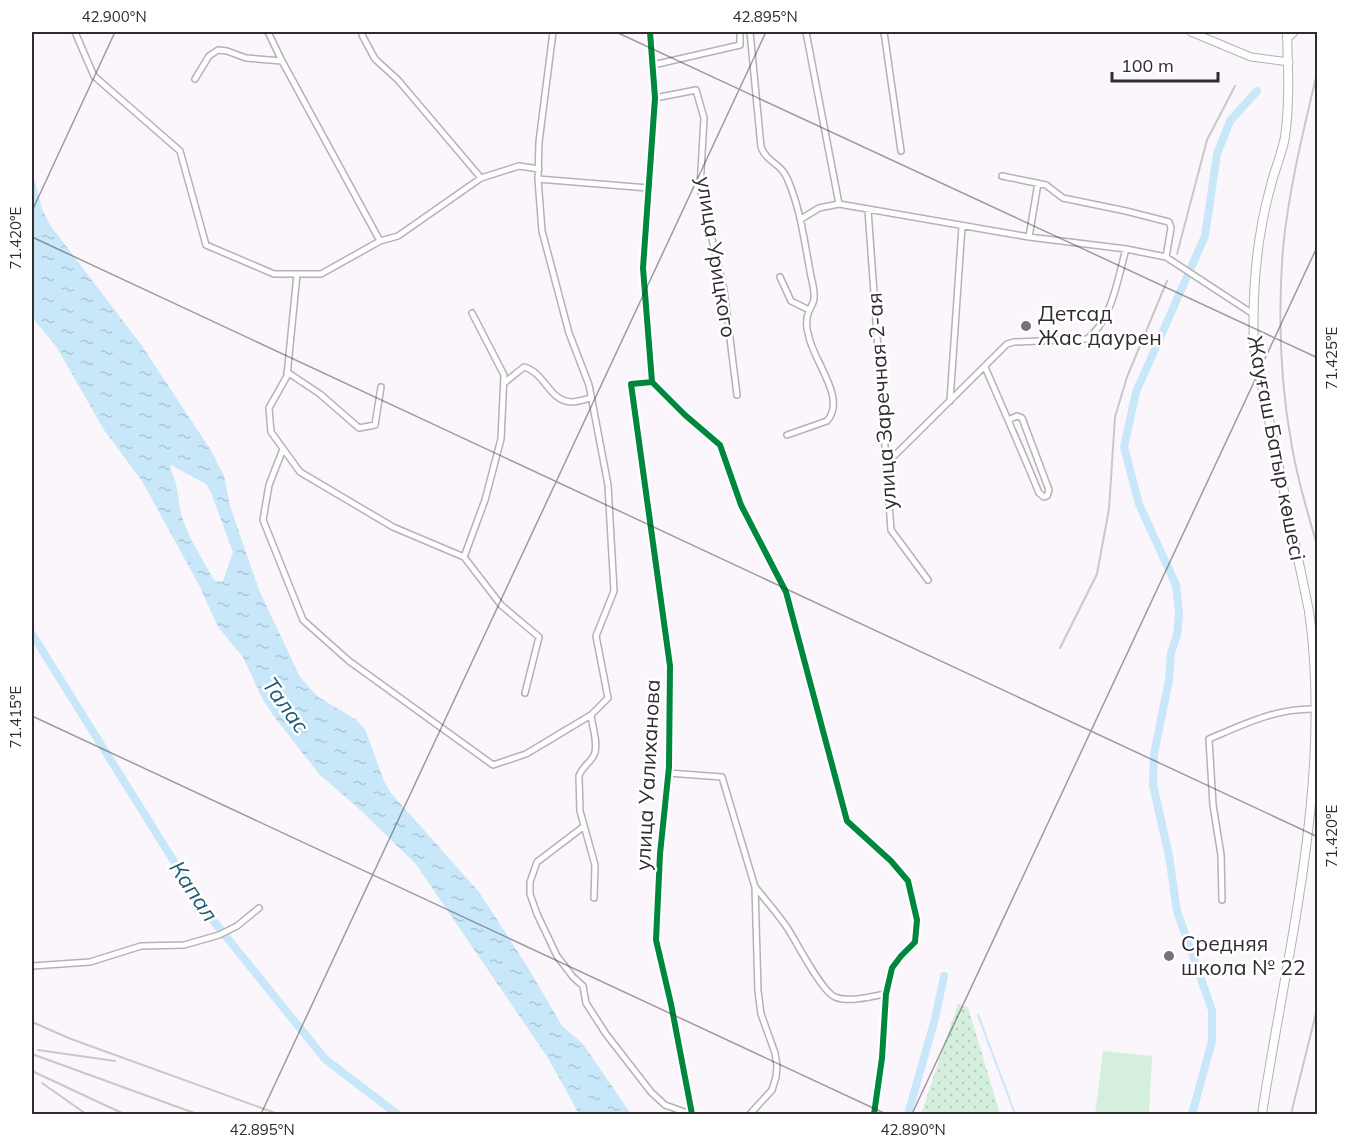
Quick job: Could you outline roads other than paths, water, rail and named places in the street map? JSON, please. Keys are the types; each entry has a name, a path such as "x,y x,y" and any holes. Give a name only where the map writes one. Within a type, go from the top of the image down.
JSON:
{"main road":[{"name":"Жауғаш Батыр көшесі","path":"1262,1114 1305,857 1315,709 1314,651 1309,611 1254,348 1256,261 1271,184 1285,137 1289,62 1287,35"}],"street":[{"path":"75,32 94,76 180,151 206,245 274,274 321,274 380,241 398,236 481,178 519,166 539,169"},
{"path":"268,32 380,241"},
{"path":"363,32 375,59 398,80 481,178"},
{"name":"улица Уалиханова","path":"553,32 539,142 538,179 542,231 569,333 589,385 608,485 614,591 596,636 608,698 591,715"},
{"path":"650,32 655,98 643,268 652,382 720,445 741,505 786,592 847,821 891,861 908,881 917,920 915,942 900,956 892,968 886,994 882,1058 873,1114"},
{"path":"653,65 740,45 740,32"},
{"path":"750,32 761,147 764,156 782,168 801,219 814,297 806,319 807,329 811,349 829,381 834,412 827,421 787,435"},
{"path":"806,32 839,204"},
{"path":"884,32 902,151"},
{"path":"1191,32 1251,57 1289,62"},
{"path":"1287,35 1294,32"},
{"path":"195,79 206,60 218,50 246,58 282,61"},
{"name":"улица Урицкого","path":"655,98 696,90 699,99 704,118 700,188 723,290 738,395"},
{"path":"1002,176 1046,184 1063,198 1169,222 1171,228 1166,257"},
{"path":"538,179 648,188"},
{"path":"1029,237 1038,183"},
{"path":"801,219 819,208 839,204 1029,237 1126,249 1166,257 1253,314"},
{"name":"улица Заречная 2-ая","path":"868,210 891,530 928,580"},
{"path":"950,401 962,226"},
{"path":"886,464 1001,349 1014,342 1087,339 1094,334 1107,312 1126,249"},
{"path":"297,274 287,376 268,408 271,432 300,472 393,527 464,557 501,605 540,637 525,693"},
{"path":"780,277 792,301 809,310"},
{"path":"464,557 485,500 501,439 504,383 504,375 472,313"},
{"path":"985,366 1039,493 1044,497 1047,496 1049,490 1022,418 1017,416 1008,420"},
{"path":"504,383 524,367 535,370 555,396 572,402 591,398"},
{"path":"287,372 320,394 359,428 375,425 381,387"},
{"name":"улица Уалиханова","path":"652,382 631,384 670,666 668,773 660,854 656,940 671,1004 691,1114"},
{"path":"1022,451 1033,447"},
{"path":"283,449 269,485 263,520 303,620 349,660 493,765 526,754 591,715 596,750 579,776 580,811 595,865 594,898"},
{"path":"1222,900 1221,855 1213,805 1209,739 1261,717 1295,709 1315,709"},
{"path":"668,773 722,777 755,887 758,991 761,1014 775,1053 777,1066 772,1090 751,1114"},
{"path":"583,827 537,862 530,882 530,894 537,914 558,956 573,977 583,986 586,1003 606,1034 651,1092 665,1105 691,1114"},
{"path":"755,887 787,928 805,961 834,997 847,1000 886,994"},
{"path":"32,966 90,962 141,946 184,945 219,935 237,926 259,909"}],"water":[{"name":"Талас","path":"32,170 42,209 50,225 142,346 212,452 224,476 230,506 259,590 300,677 318,697 355,719 365,729 384,781 391,793 479,892 527,966 562,1026 583,1044 631,1114 579,1114 548,1058 415,863 320,775 275,718 262,698 243,657 218,627 199,585 142,481 104,430 56,346 32,317","holes":["171,465 206,484 233,552 221,582 214,580 185,525"]}],"waterway":[{"path":"1192,1114 1212,1041 1212,1010 1177,911 1169,856 1153,785 1154,754 1179,614 1176,585 1139,504 1124,447 1136,392 1205,236 1217,154 1230,121 1257,91"},
{"name":"Капал","path":"32,634 203,908 325,1059 397,1114"},
{"path":"908,1114 935,1019 944,976"},
{"path":"978,1015 1015,1114"}],"railway":[{"path":"1318,69 1289,203 1281,273 1280,322 1285,398 1292,447 1318,548"},
{"path":"1177,254 1207,140 1235,86"},
{"path":"1060,648 1097,574 1109,509 1115,417 1127,377 1167,281"},
{"path":"1291,1114 1318,1005"},
{"path":"32,1022 71,1039 278,1114"},
{"path":"38,1050 115,1061"},
{"path":"32,1054 197,1114"},
{"path":"32,1071 124,1114"},
{"path":"42,1083 86,1114"}],"place":[{"name":"Детсад Жас даурен","path":"1026,326"},
{"name":"Средняя школа № 22","path":"1169,956"}]}
